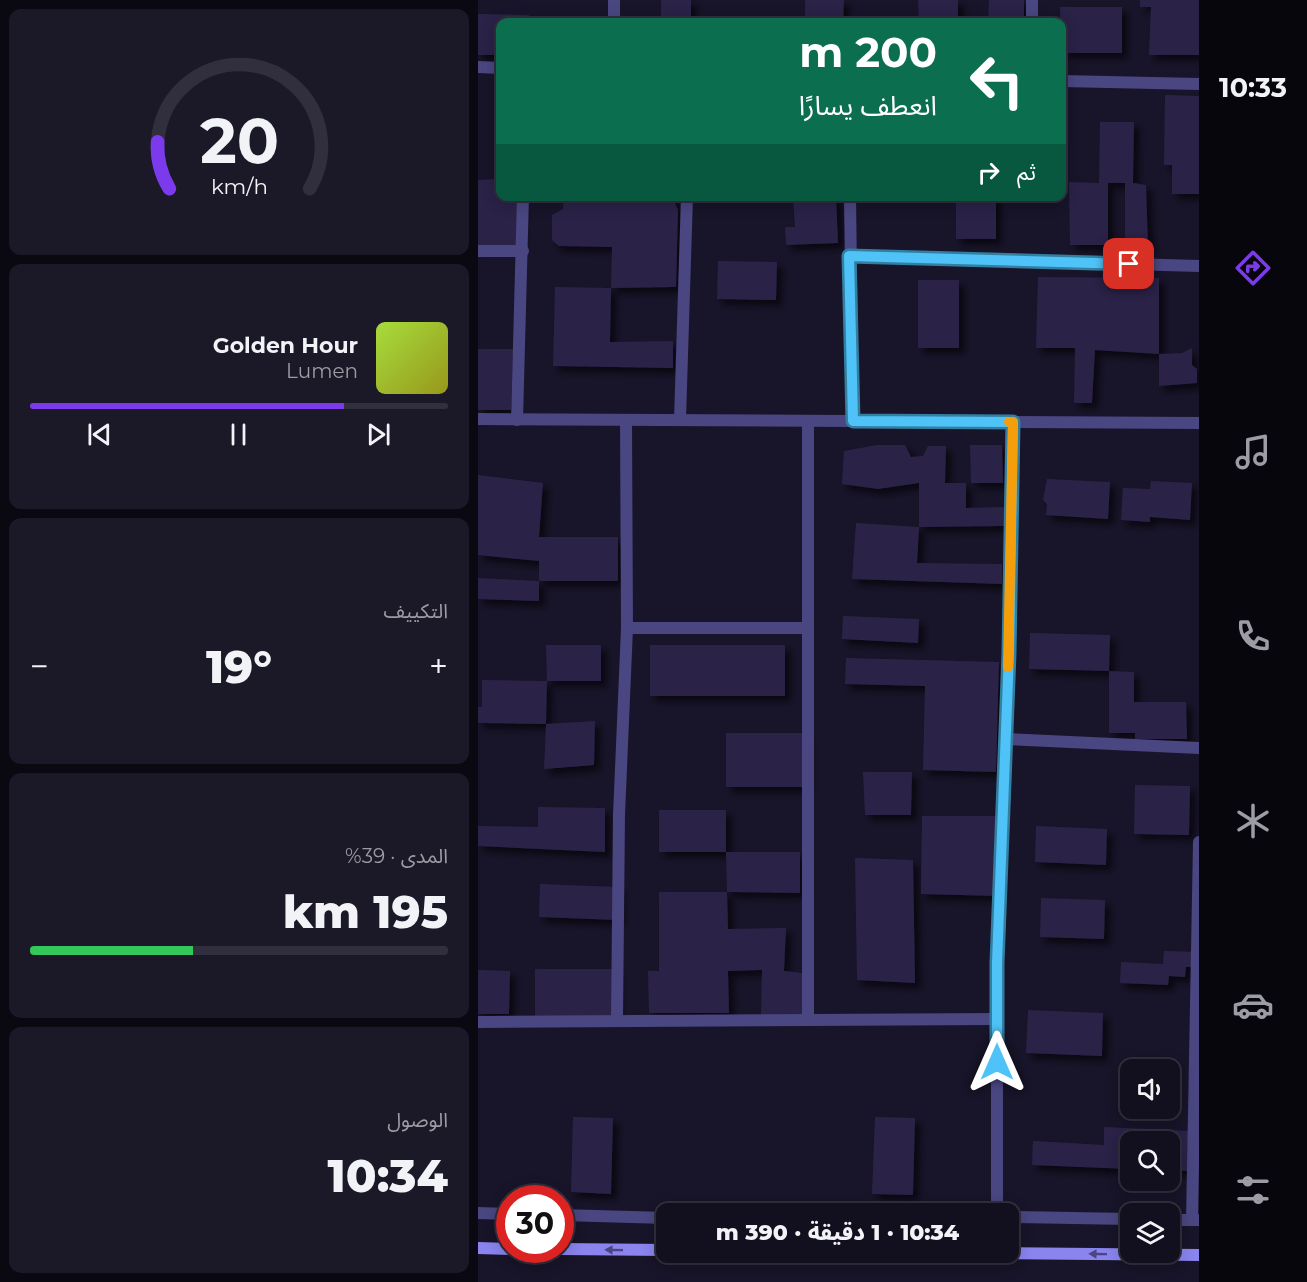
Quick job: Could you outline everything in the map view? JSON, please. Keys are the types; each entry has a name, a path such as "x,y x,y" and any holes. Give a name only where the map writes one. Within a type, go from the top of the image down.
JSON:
{"main road":[{"path":"478,1248 496,1249"},
{"path":"574,1249 656,1250"},
{"path":"1019,1253 1198,1255"}],"street":[{"path":"614,0 614,18"},
{"path":"1032,0 1032,18"},
{"path":"478,68 496,68"},
{"path":"1066,81 1198,84"},
{"path":"517,420 523,201"},
{"path":"680,420 687,201"},
{"path":"850,201 853,421"},
{"path":"478,251 523,251"},
{"path":"849,256 1198,266"},
{"path":"478,419 1198,423"},
{"path":"617,1022 619,815 627,628 626,420"},
{"path":"808,421 808,1020"},
{"path":"997,1203 997,1019 1004,739 1009,653 1013,422"},
{"path":"627,628 808,628"},
{"path":"1004,739 1198,748"},
{"path":"1195,1220 1198,842"},
{"path":"478,1022 997,1019"},
{"path":"478,1213 496,1214"},
{"path":"574,1215 656,1218"},
{"path":"1019,1216 1120,1219"}],"building":[{"path":"661,0 691,0 691,18 661,18"},
{"path":"805,0 844,0 843,18 805,18"},
{"path":"918,0 958,0 958,18 919,18"},
{"path":"989,0 1024,0 1024,18 988,18"},
{"path":"1140,0 1199,0 1199,55 1149,55 1151,7 1140,7"},
{"path":"1060,7 1122,7 1122,53 1066,53 1066,18 1060,18"},
{"path":"478,14 529,15 529,18 496,18 496,55 478,55"},
{"path":"1165,95 1199,96 1199,194 1172,194 1172,165 1164,165"},
{"path":"1100,122 1134,122 1133,183 1146,185 1148,247 1125,246 1125,183 1108,183 1108,245 1070,245 1069,182 1099,183"},
{"path":"496,179 496,201 520,201 519,246 478,246 478,180"},
{"path":"564,201 674,201 678,210 676,287 611,288 612,247 559,246 552,240 552,215 563,209"},
{"path":"793,201 836,201 838,243 786,245 785,227 795,227"},
{"path":"956,201 996,201 996,239 956,239"},
{"path":"718,261 777,262 776,300 717,299"},
{"path":"1038,277 1159,278 1159,354 1095,350 1092,403 1074,403 1075,348 1036,348"},
{"path":"918,280 959,280 959,348 918,348"},
{"path":"555,287 611,288 610,342 673,341 673,368 553,366"},
{"path":"1192,348 1192,365 1197,369 1197,383 1159,386 1159,354 1182,353"},
{"path":"478,349 513,349 511,410 478,410"},
{"path":"877,445 905,445 911,457 923,456 928,446 946,446 945,483 966,483 966,508 1004,507 1005,526 919,527 919,483 878,489 842,484 844,451"},
{"path":"970,445 1002,445 1003,483 971,483"},
{"path":"478,475 543,483 539,537 618,537 618,581 539,581 539,561 478,555"},
{"path":"1047,479 1110,482 1108,519 1046,515 1047,504 1043,500"},
{"path":"1151,481 1192,483 1190,520 1150,517 1150,522 1121,520 1123,488 1150,489"},
{"path":"856,523 919,527 917,563 1002,564 1002,584 852,579"},
{"path":"478,578 539,581 539,601 478,599"},
{"path":"843,616 919,619 918,643 842,639"},
{"path":"1030,633 1110,635 1109,671 1029,669"},
{"path":"546,645 601,645 601,681 547,681"},
{"path":"650,645 785,645 785,696 650,696"},
{"path":"846,658 999,662 996,772 923,770 925,686 845,684"},
{"path":"1109,671 1134,672 1134,702 1186,702 1187,739 1135,739 1135,733 1109,733"},
{"path":"482,680 547,681 546,724 478,723 478,707 482,707"},
{"path":"595,721 594,765 544,769 546,724"},
{"path":"726,733 806,733 806,787 726,787"},
{"path":"863,772 912,772 911,815 865,815"},
{"path":"1135,785 1190,786 1189,835 1134,834"},
{"path":"538,807 605,808 605,852 478,846 478,826 538,827"},
{"path":"659,810 726,810 726,852 659,852"},
{"path":"922,816 1000,816 998,896 921,894"},
{"path":"1036,826 1107,829 1106,865 1035,862"},
{"path":"726,852 800,852 800,893 727,892"},
{"path":"855,858 913,860 915,983 857,980"},
{"path":"540,884 619,887 618,920 539,917"},
{"path":"659,892 727,892 728,929 786,928 784,971 802,973 802,1015 761,1016 762,970 728,971 729,1013 649,1013 648,971 659,971"},
{"path":"1041,898 1105,900 1104,939 1040,937"},
{"path":"1164,951 1197,952 1196,967 1186,967 1185,977 1169,976 1168,985 1120,983 1121,962 1163,964"},
{"path":"535,969 616,969 616,1016 535,1016"},
{"path":"478,970 510,971 509,1014 478,1014"},
{"path":"1028,1010 1103,1013 1102,1056 1026,1053"},
{"path":"573,1117 613,1118 611,1194 574,1192 574,1185 571,1185"},
{"path":"875,1117 915,1118 913,1195 872,1194"},
{"path":"1104,1127 1190,1131 1188,1171 1180,1171 1180,1131 1120,1131 1120,1169 1032,1165 1033,1141 1104,1145"}],"slow traffic":[{"path":"1008,667 1013,422 1009,422"}],"route":[{"path":"997,1062 997,963 1009,653 1013,422 853,421 849,256 1129,264"}]}
